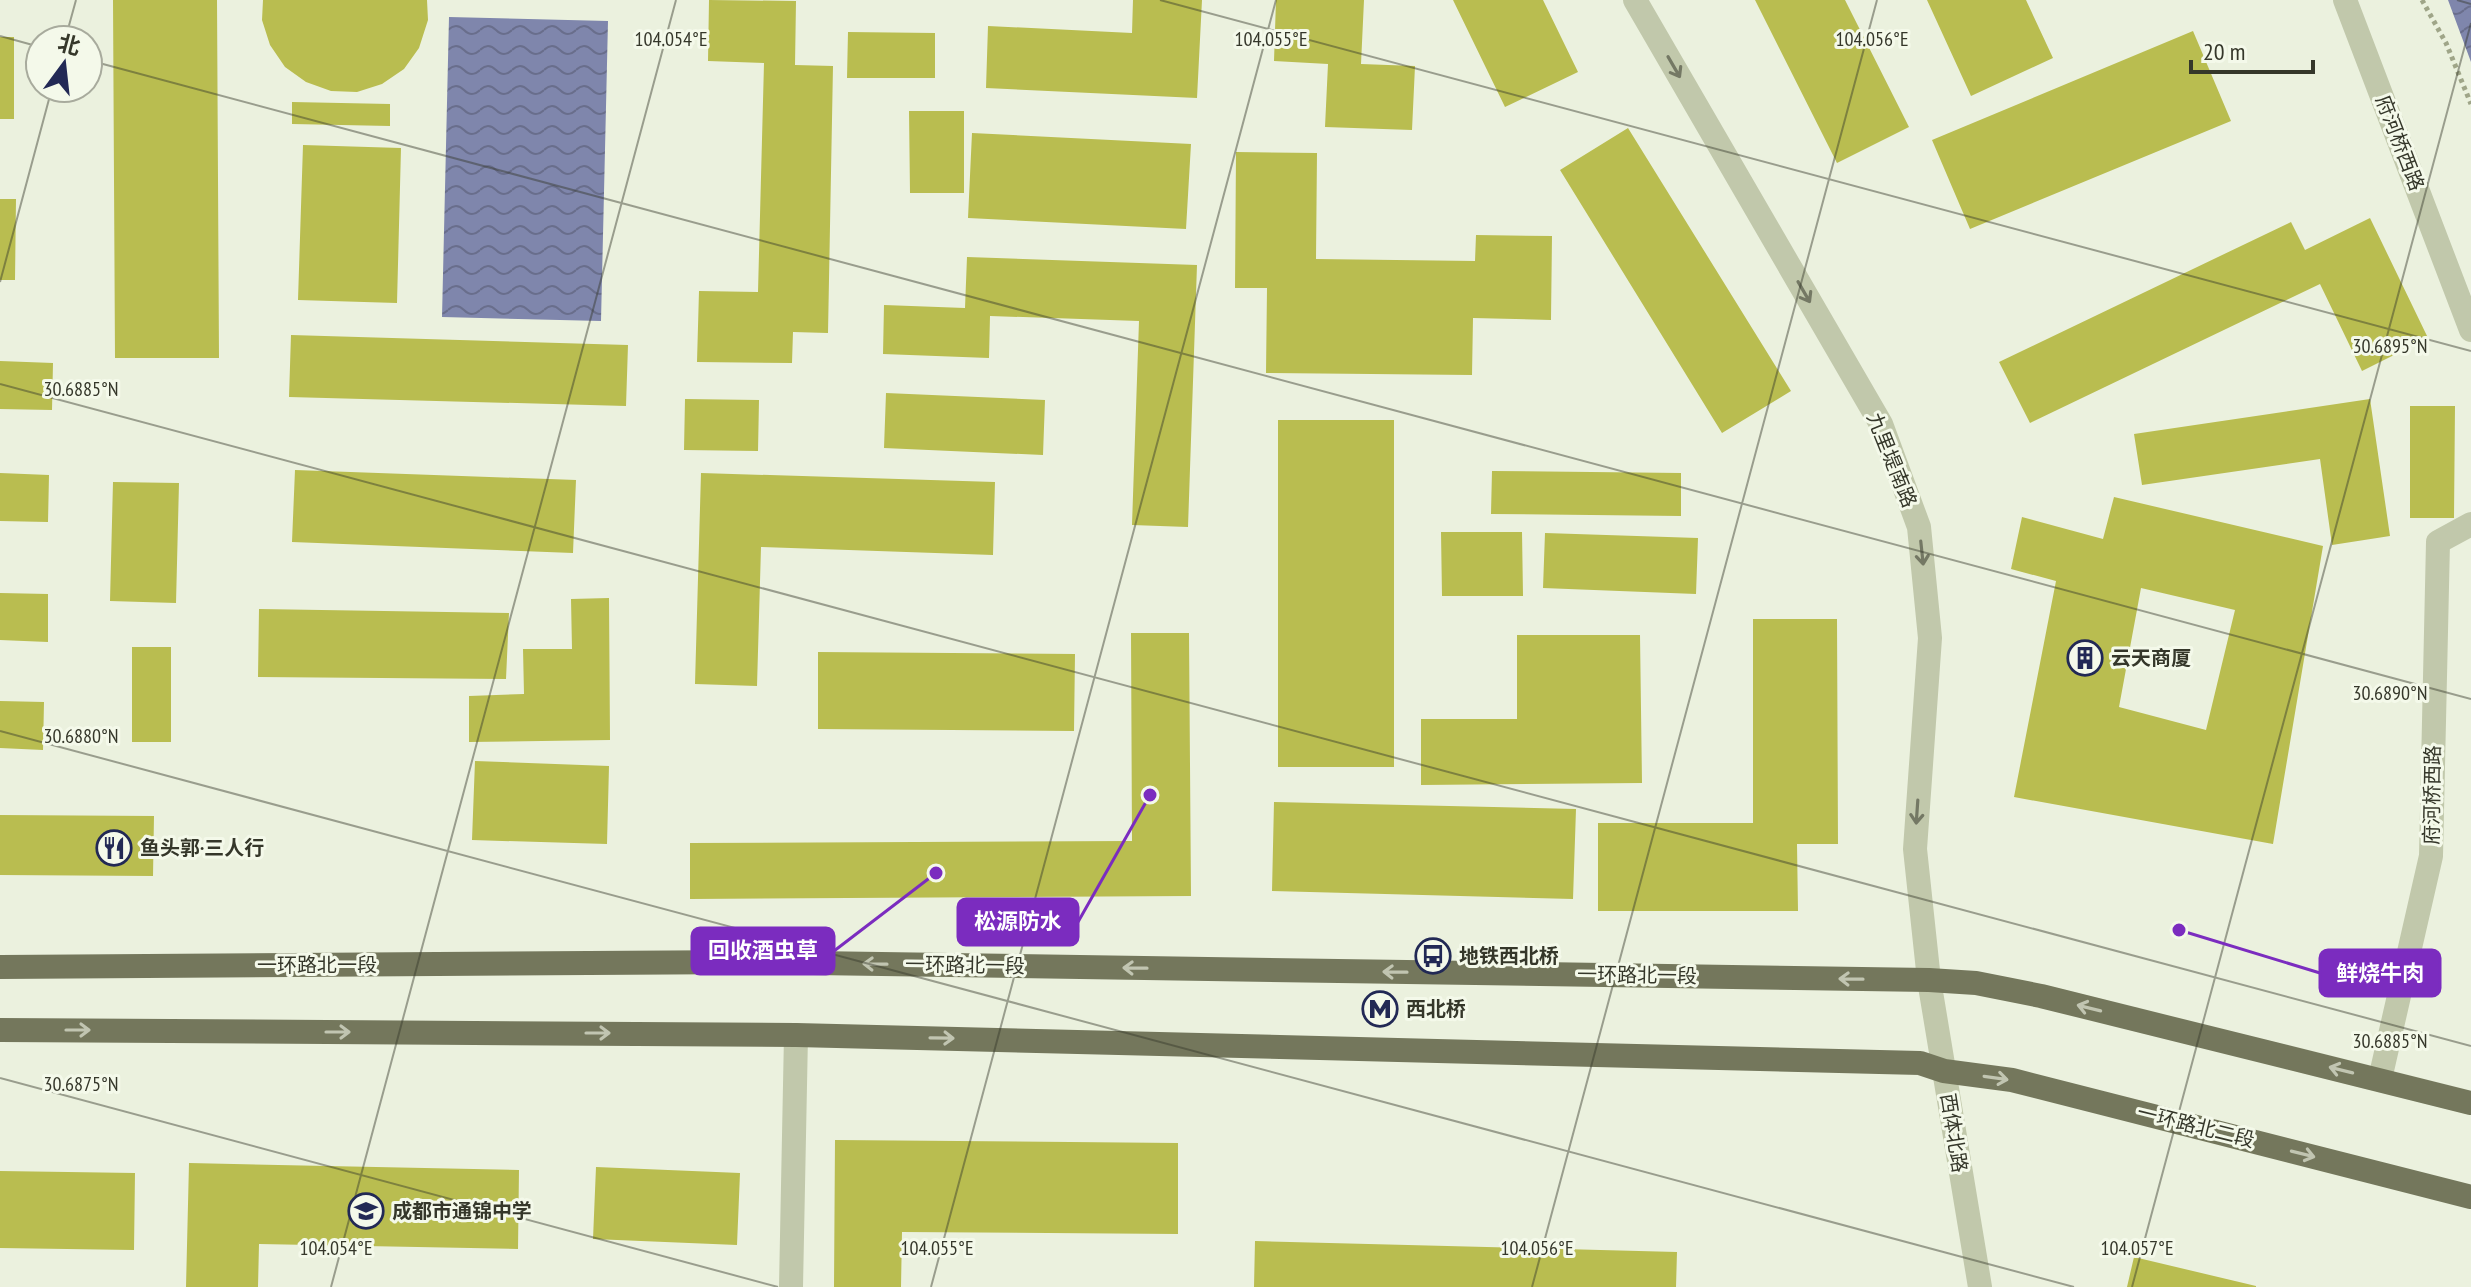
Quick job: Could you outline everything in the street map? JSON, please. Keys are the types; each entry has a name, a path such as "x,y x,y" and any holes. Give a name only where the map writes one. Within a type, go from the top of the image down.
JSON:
{"main road":[{"name":"一环路北一段","path":"0,967 750,962 1929,980"},
{"path":"1929,980 1976,983 2041,996 2471,1103"},
{"path":"0,1030 796,1035"},
{"name":"一环路北二段","path":"796,1035 1920,1063 1944,1071 2012,1080 2471,1197"}],"street":[{"name":"九里堤南路","path":"1635,0 1881,424 1919,527 1930,638 1915,849 1929,980"},
{"name":"府河桥西路","path":"2345,0 2471,330"},
{"name":"府河桥西路","path":"2380,1079 2431,856 2438,542 2471,524"},
{"name":"西体北路","path":"1929,980 1980,1287"},
{"path":"791,1287 796,1035"}],"path":[{"path":"2422,0 2446,43 2471,104"}],"water":[{"path":"2448,0 2471,0 2471,62"},
{"path":"449,17 608,21 601,321 442,317"}],"building":[{"path":"113,0 217,0 219,358 115,358"},
{"path":"263,0 427,0 428,20 419,48 404,69 382,84 357,92 331,91 306,82 285,67 270,45 262,20"},
{"path":"709,0 796,1 795,65 833,66 828,333 793,332 792,363 697,362 699,291 758,292 764,63 708,61"},
{"path":"1133,0 1202,0 1197,98 986,88 988,26 1132,33"},
{"path":"1276,0 1364,0 1361,64 1415,66 1412,130 1325,127 1328,64 1274,61"},
{"path":"1453,0 1543,0 1578,72 1505,107"},
{"path":"1755,0 1845,0 1909,127 1837,163"},
{"path":"1927,0 2026,0 2053,58 1971,96"},
{"path":"2193,31 2231,121 1970,229 1932,140"},
{"path":"848,32 935,33 935,78 847,78"},
{"path":"0,37 14,37 14,119 0,119"},
{"path":"292,102 390,104 390,126 292,124"},
{"path":"909,111 964,111 964,193 910,193"},
{"path":"1628,128 1791,391 1722,433 1560,170"},
{"path":"972,133 1191,144 1186,229 968,218"},
{"path":"303,145 401,148 397,303 298,300"},
{"path":"1236,152 1317,153 1316,259 1475,261 1476,235 1552,236 1551,320 1473,318 1472,375 1266,373 1267,288 1235,288"},
{"path":"0,199 16,199 15,280 0,280"},
{"path":"2370,218 2428,338 2362,371 2320,284 2030,423 1999,362 2291,222 2305,250"},
{"path":"967,257 1197,265 1188,527 1132,525 1139,321 990,316 989,358 883,354 884,305 965,308"},
{"path":"291,335 628,345 626,406 289,397"},
{"path":"0,361 53,363 52,410 0,409"},
{"path":"886,393 1045,400 1043,455 884,448"},
{"path":"685,399 759,400 758,451 684,450"},
{"path":"2370,399 2390,536 2332,545 2320,459 2142,485 2134,434"},
{"path":"2410,406 2455,406 2454,518 2410,518"},
{"path":"1278,420 1394,420 1394,767 1278,767"},
{"path":"295,470 576,480 573,553 292,542"},
{"path":"1492,471 1681,473 1681,516 1491,514"},
{"path":"0,473 49,475 48,522 0,521"},
{"path":"701,473 995,482 993,555 761,547 757,686 695,684"},
{"path":"113,482 179,483 176,603 110,601"},
{"name":"云天商厦","path":"2114,497 2323,546 2273,844 2014,797 2056,581 2011,569 2022,517 2103,539","holes":["2141,588 2235,610 2206,730 2119,707"]},
{"path":"1441,532 1522,532 1523,596 1442,596"},
{"path":"1545,533 1698,538 1696,594 1543,588"},
{"path":"0,593 48,594 48,642 0,640"},
{"path":"609,598 610,740 469,742 469,696 524,694 523,649 572,649 571,599"},
{"path":"259,609 509,613 506,679 258,677"},
{"path":"1753,619 1837,619 1838,844 1797,844 1798,911 1598,911 1598,823 1753,823"},
{"path":"1131,633 1189,633 1191,896 690,899 690,843 1132,841"},
{"path":"1517,635 1640,635 1642,783 1421,785 1421,719 1517,719"},
{"path":"132,647 171,647 171,742 132,742"},
{"path":"818,652 1075,654 1074,731 818,729"},
{"path":"0,701 44,702 43,750 0,748"},
{"path":"475,761 609,766 607,844 472,840"},
{"path":"1274,802 1576,809 1573,899 1272,891"},
{"path":"0,815 154,816 153,876 0,875"},
{"path":"835,1140 1178,1143 1178,1234 902,1232 901,1287 834,1287"},
{"path":"189,1163 519,1170 518,1249 259,1244 258,1287 186,1287"},
{"path":"596,1167 740,1173 737,1245 593,1239"},
{"path":"0,1171 135,1173 134,1250 0,1248"},
{"path":"1255,1241 1677,1252 1676,1287 1254,1287"},
{"path":"2134,1257 2256,1286 2256,1287 2127,1287"}],"place":[{"name":"云天商厦","path":"2085,658"},
{"name":"松源防水","path":"1150,795"},
{"name":"鱼头郭·三人行","path":"114,848"},
{"name":"回收酒虫草","path":"936,873"},
{"name":"鲜烧牛肉","path":"2179,930"},
{"name":"地铁西北桥","path":"1433,956"},
{"name":"西北桥","path":"1380,1009"},
{"name":"成都市通锦中学","path":"366,1211"}]}
